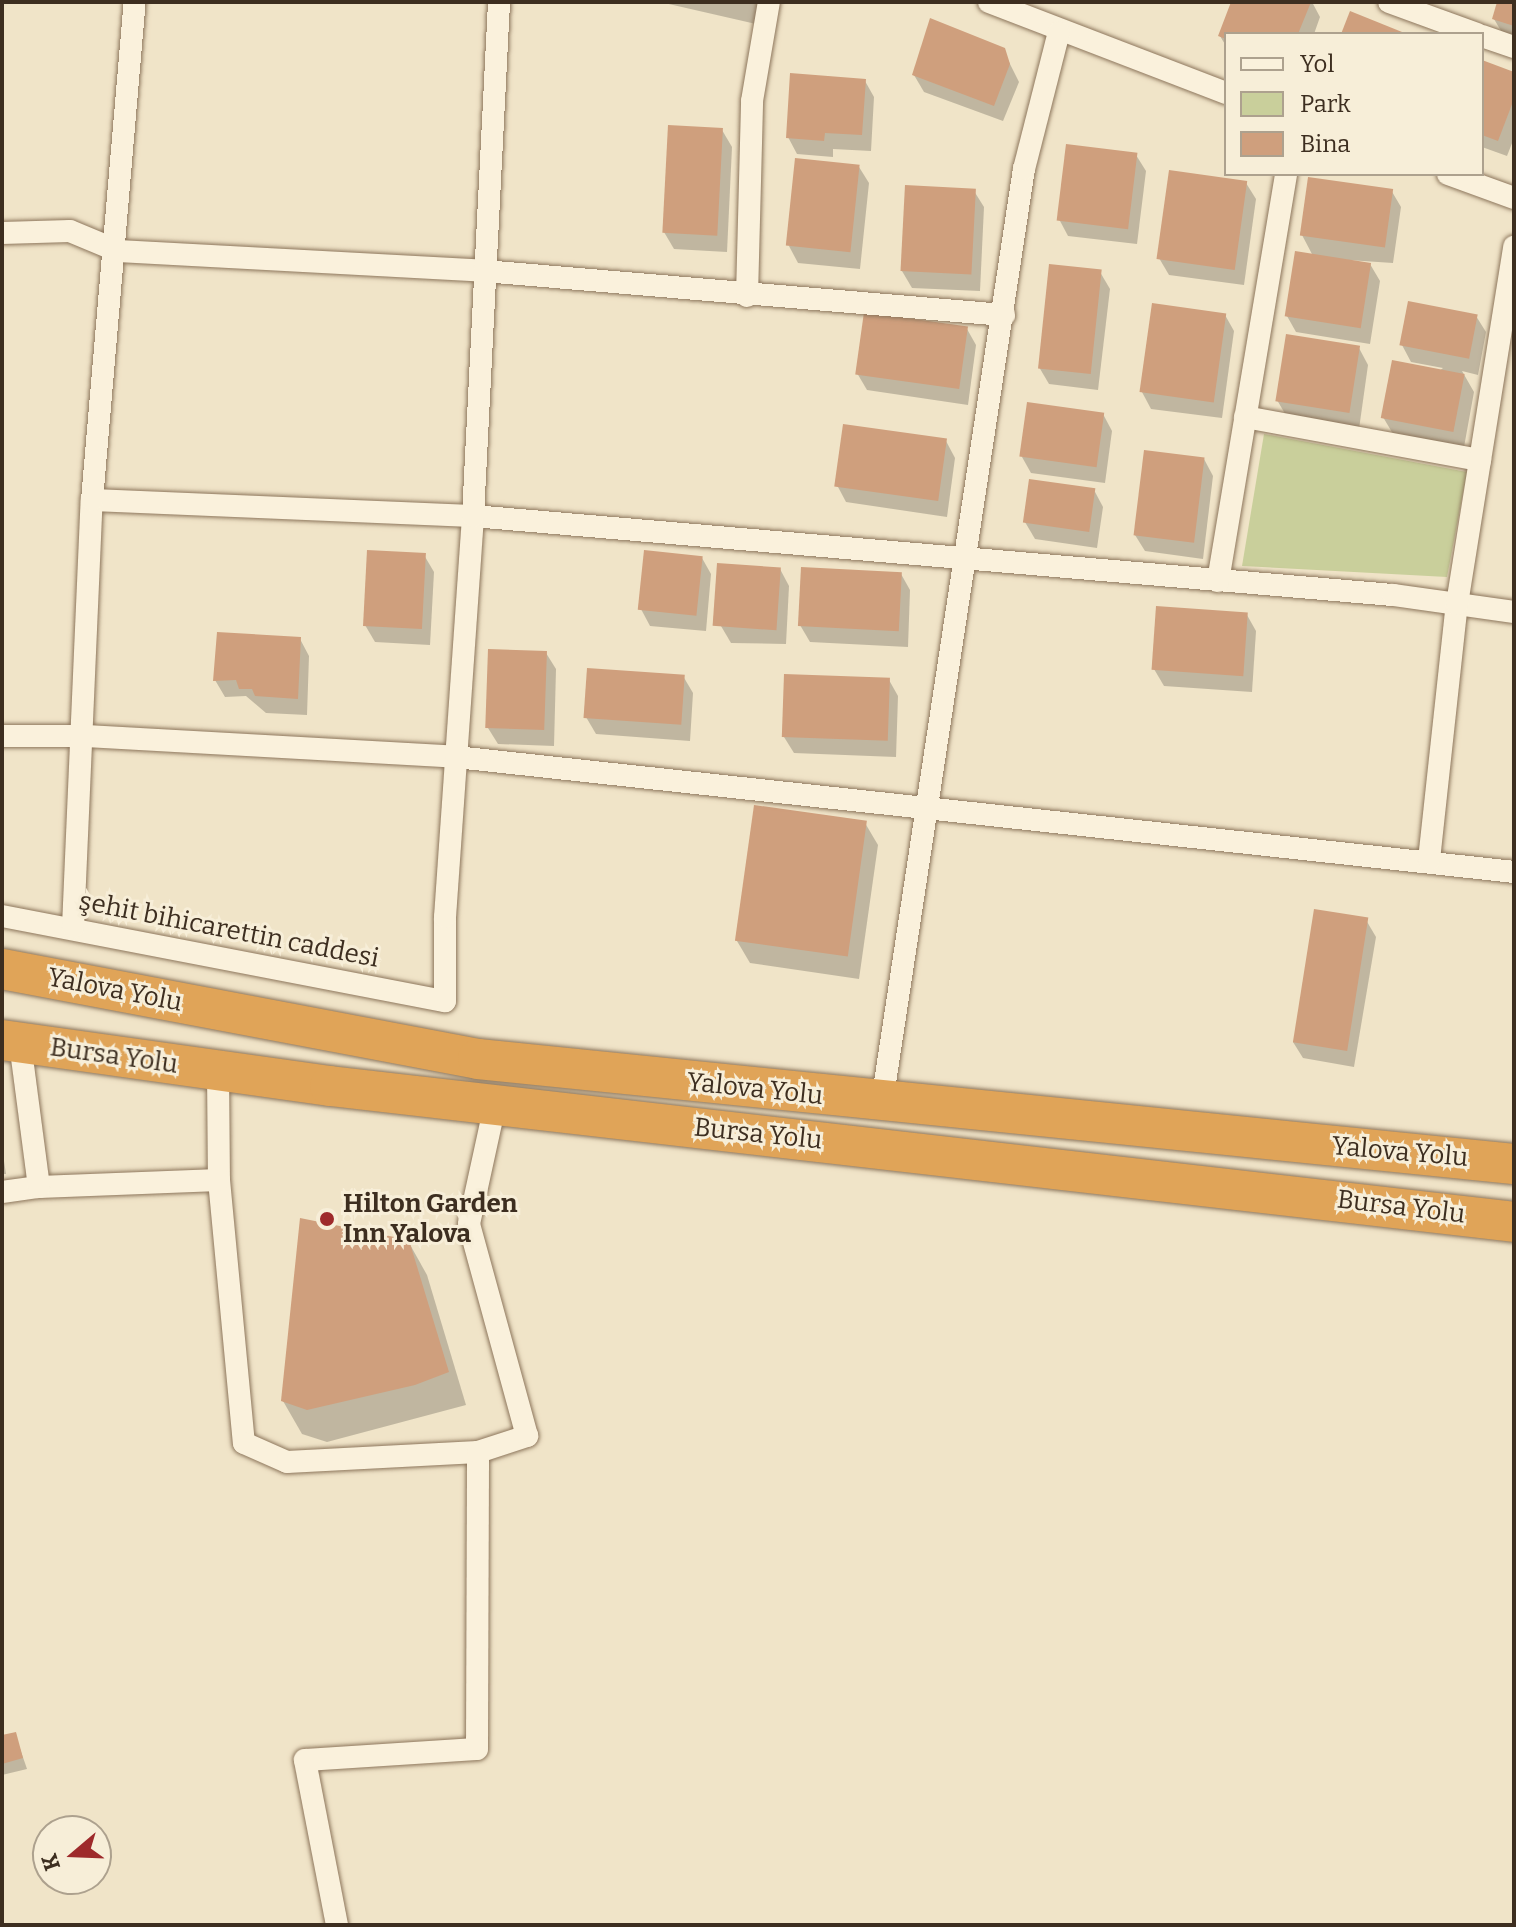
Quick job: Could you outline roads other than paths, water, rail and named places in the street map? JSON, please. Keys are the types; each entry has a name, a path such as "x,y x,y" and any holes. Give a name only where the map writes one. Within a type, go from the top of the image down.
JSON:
{"highway":[{"name":"Yalova Yolu","path":"2,969 478,1059 1514,1164"},
{"name":"Bursa Yolu","path":"11,1041 495,1105 1514,1222"}],"street":[{"path":"73,927 86,736 92,500 118,251 135,2"},
{"path":"456,757 473,516 499,2"},
{"path":"747,296 752,101 769,2"},
{"path":"989,2 1059,32 1224,92"},
{"path":"1389,2 1472,32"},
{"path":"882,1102 924,810 967,560 1024,169 1059,32"},
{"path":"1484,36 1514,47"},
{"path":"1218,581 1286,176"},
{"path":"1454,176 1514,198"},
{"path":"2,233 70,231 118,251 484,271 747,296 1004,315"},
{"path":"1429,860 1457,604 1514,247"},
{"path":"1245,417 1480,460"},
{"path":"92,500 473,516 1218,581 1514,612"},
{"path":"2,736 86,736 456,757 924,810 1429,860 1514,872"},
{"name":"şehit bihicarettin caddesi","path":"2,916 73,927 445,1001 456,757"},
{"path":"11,1041 39,1187"},
{"path":"218,1070 219,1180 244,1443 287,1462 478,1452 527,1436 469,1224 495,1105"},
{"path":"2,1192 39,1187 219,1180"},
{"path":"337,1925 305,1760 477,1749 478,1452"}],"place":[{"name":"Hilton Garden Inn Yalova","path":"327,1219"}]}
